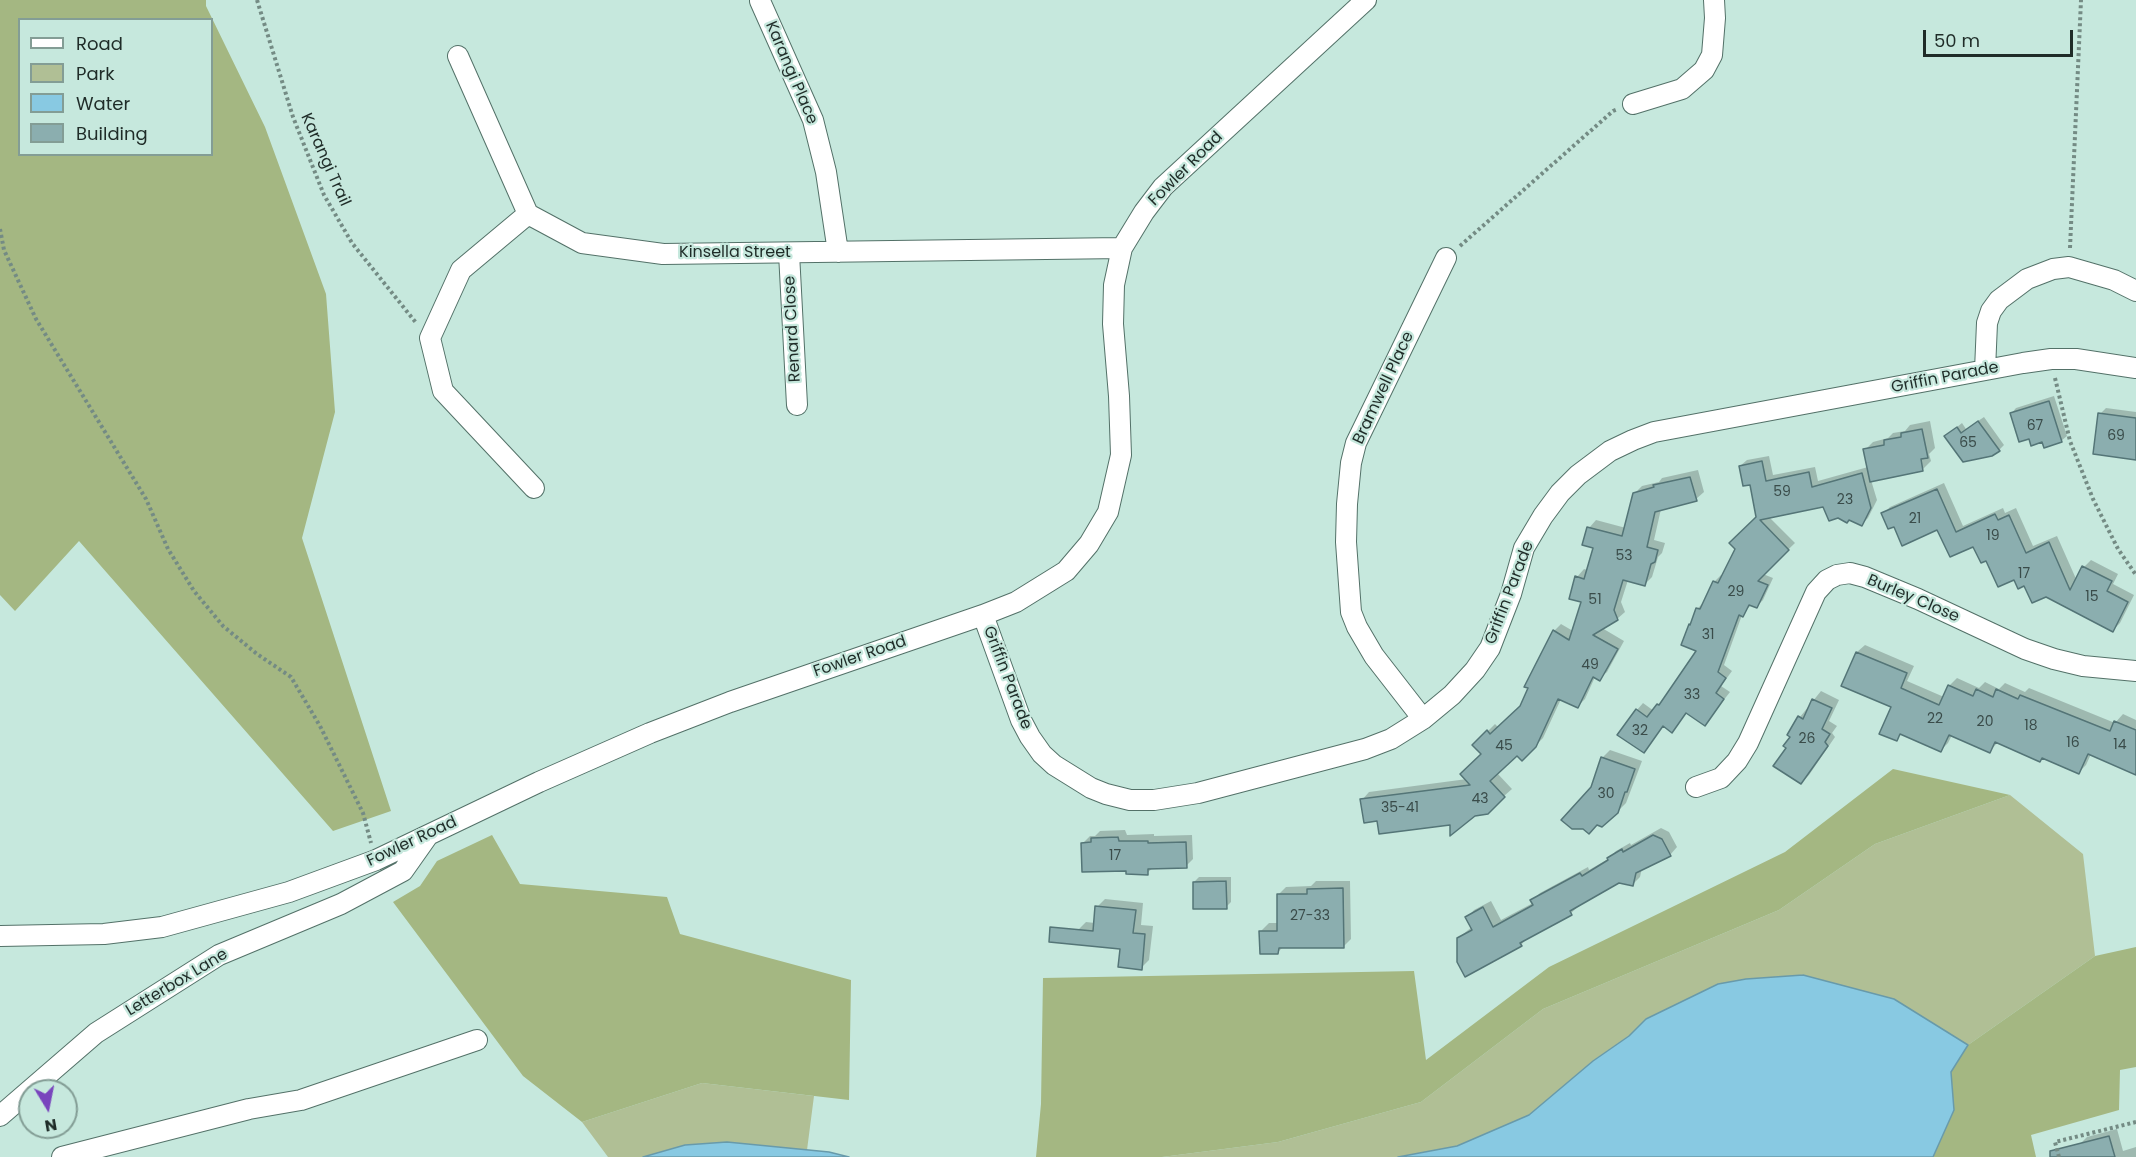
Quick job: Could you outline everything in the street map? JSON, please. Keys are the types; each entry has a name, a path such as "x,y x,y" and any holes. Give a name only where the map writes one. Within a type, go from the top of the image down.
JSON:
{"street":[{"name":"Fowler Road","path":"0,936 104,934 162,927 289,892 376,860 539,782 650,733 730,702 1016,602 1066,571 1089,544 1108,512 1121,455 1113,324 1114,285 1122,248 1144,212 1164,187 1366,0"},
{"path":"1633,105 1682,89 1704,70 1712,55 1714,0"},
{"name":"Karangi Place","path":"760,1 813,120 826,172 838,252"},
{"path":"458,57 528,213 461,270 430,339 443,391 534,488"},
{"name":"Kinsella Street","path":"528,213 582,243 663,254 1122,248"},
{"name":"Renard Close","path":"789,253 796,405"},
{"name":"Bramwell Place","path":"1423,719 1374,656 1351,612 1346,542 1347,504 1351,463 1356,443 1446,258"},
{"path":"1985,370 1987,323 1991,311 2010,291 2041,273 2070,267 2114,280 2136,291"},
{"name":"Griffin Parade","path":"983,615 1021,720 1042,754 1054,765 1091,789 1130,800 1154,800 1223,787 1365,749 1391,739 1423,719 1452,695 1475,670 1490,648 1511,594 1524,548 1543,516 1560,493 1578,475 1610,451 1654,432 1985,370 2059,359 2076,359 2136,368"},
{"name":"Burley Close","path":"1696,787 1721,778 1737,761 1748,743 1816,592 1827,580 1837,575 1850,573 1865,578 1918,599 2025,649 2054,659 2083,666 2136,671"},
{"name":"Letterbox Lane","path":"0,1116 96,1033 219,955 341,904 403,871 427,837"},
{"path":"62,1157 249,1109 301,1100 477,1040"}],"path":[{"name":"Karangi Trail","path":"257,0 293,117 324,195 352,243 384,280 403,309 430,339"},
{"path":"2070,267 2081,0"},
{"path":"1446,258 1613,111 1633,105"},
{"path":"0,229 4,250 36,319 146,500 168,549 194,591 223,626 257,654 291,677 320,726 363,813 376,860"},
{"path":"2060,400 2070,441 2093,499 2118,549 2136,575"},
{"path":"2059,1157 2055,1142 2136,1122"}],"green space":[{"path":"0,0 206,0 206,6 212,18 18,18 18,156 213,156 213,20 265,127 326,294 335,412 302,538 391,811 333,831 79,541 15,611 0,595"},
{"path":"1893,769 2010,795 1875,844 1779,910 1543,1009 1421,1102 1278,1142 1162,1157 1036,1157 1041,1104 1043,978 1414,971 1426,1060 1549,967 1785,852"},
{"path":"2010,795 2083,854 2095,956 1968,1045 1893,999 1803,975 1746,979 1718,984 1646,1019 1629,1036 1593,1061 1530,1115 1457,1146 1398,1157 1162,1157 1278,1142 1421,1102 1543,1009 1779,910 1875,844"},
{"path":"492,835 520,884 667,897 680,934 851,980 849,1100 702,1083 582,1122 523,1076 393,902 420,886 437,861"},
{"path":"2136,947 2136,1067 2120,1070 2119,1110 2031,1135 2036,1157 1933,1157 1954,1110 1951,1072 1968,1045 2095,956"},
{"path":"702,1083 814,1096 807,1150 727,1142 685,1145 643,1157 608,1157 582,1122"}],"water":[{"path":"1803,975 1894,999 1968,1045 1951,1072 1954,1110 1933,1157 1398,1157 1457,1146 1529,1115 1593,1061 1629,1036 1646,1019 1718,984 1746,979"},
{"path":"727,1142 829,1152 849,1157 643,1157 685,1145"}],"building":[{"path":"2049,401 2062,442 2044,448 2042,442 2031,446 2029,439 2019,442 2010,413"},
{"path":"2098,413 2136,418 2136,460 2093,454"},
{"path":"1978,421 2000,451 1992,456 1963,462 1944,436 1957,427 1961,433"},
{"path":"1922,429 1928,458 1921,459 1923,471 1870,482 1863,449 1884,445 1884,440 1901,437 1901,433"},
{"path":"1762,461 1766,481 1809,472 1812,487 1862,473 1871,508 1862,526 1849,520 1847,523 1838,518 1829,521 1823,507 1760,520 1789,550 1758,581 1768,585 1757,608 1749,605 1743,617 1739,615 1718,672 1726,678 1716,693 1724,699 1705,726 1686,713 1672,733 1663,726 1644,753 1617,735 1636,709 1647,717 1657,704 1659,705 1696,651 1681,645 1696,608 1700,609 1713,581 1718,583 1735,549 1729,543 1756,517 1750,485 1743,486 1739,466"},
{"path":"1690,477 1697,501 1655,512 1647,547 1658,550 1655,562 1651,564 1645,586 1623,580 1614,610 1618,620 1593,635 1618,649 1600,681 1593,677 1578,708 1558,699 1536,747 1522,761 1517,756 1490,781 1505,797 1488,814 1475,816 1450,836 1450,825 1379,834 1377,821 1364,823 1360,799 1470,785 1460,774 1481,754 1472,745 1487,730 1490,734 1520,706 1528,688 1524,687 1553,630 1569,640 1581,602 1569,599 1575,576 1584,579 1593,548 1582,545 1587,527 1622,536 1633,493 1654,487 1653,485"},
{"path":"1937,489 1956,532 1995,514 1998,520 2009,515 2026,553 2049,542 2070,590 2082,566 2112,581 2107,591 2128,602 2113,632 2046,597 2032,603 2024,586 2018,589 2014,580 1998,587 1986,561 1981,563 1973,547 1950,557 1937,530 1902,546 1894,527 1888,529 1881,513"},
{"path":"1856,652 1907,673 1901,688 1939,705 1948,685 1973,696 1976,689 1993,697 1996,689 2018,699 2020,695 2110,731 2114,721 2136,730 2136,775 2088,754 2079,774 2042,758 2040,762 1995,742 1990,753 1949,735 1941,752 1900,734 1897,741 1879,734 1891,707 1841,686"},
{"path":"1812,699 1832,708 1822,729 1830,734 1825,742 1828,746 1801,784 1773,766 1786,748 1783,746 1790,737 1787,735 1798,716 1803,719"},
{"path":"1601,757 1635,769 1618,813 1602,827 1597,825 1589,834 1583,829 1572,829 1561,820 1591,787"},
{"path":"1653,835 1662,839 1671,856 1636,873 1633,886 1619,883 1570,911 1572,915 1520,943 1522,946 1465,977 1457,962 1457,938 1472,930 1465,917 1483,907 1493,927 1533,905 1530,900 1580,873 1582,876 1622,849 1623,852"},
{"path":"1118,837 1119,841 1186,842 1187,868 1148,869 1148,875 1126,874 1126,871 1082,872 1081,843 1091,842 1091,838"},
{"path":"1226,881 1227,909 1193,909 1193,882"},
{"path":"1343,888 1344,948 1279,948 1278,954 1260,954 1259,931 1277,931 1277,894 1307,894 1307,889"},
{"path":"1095,906 1136,910 1133,933 1145,934 1142,970 1118,967 1120,949 1049,942 1050,927 1093,931"},
{"path":"2109,1136 2115,1157 2050,1157 2050,1151"}]}
